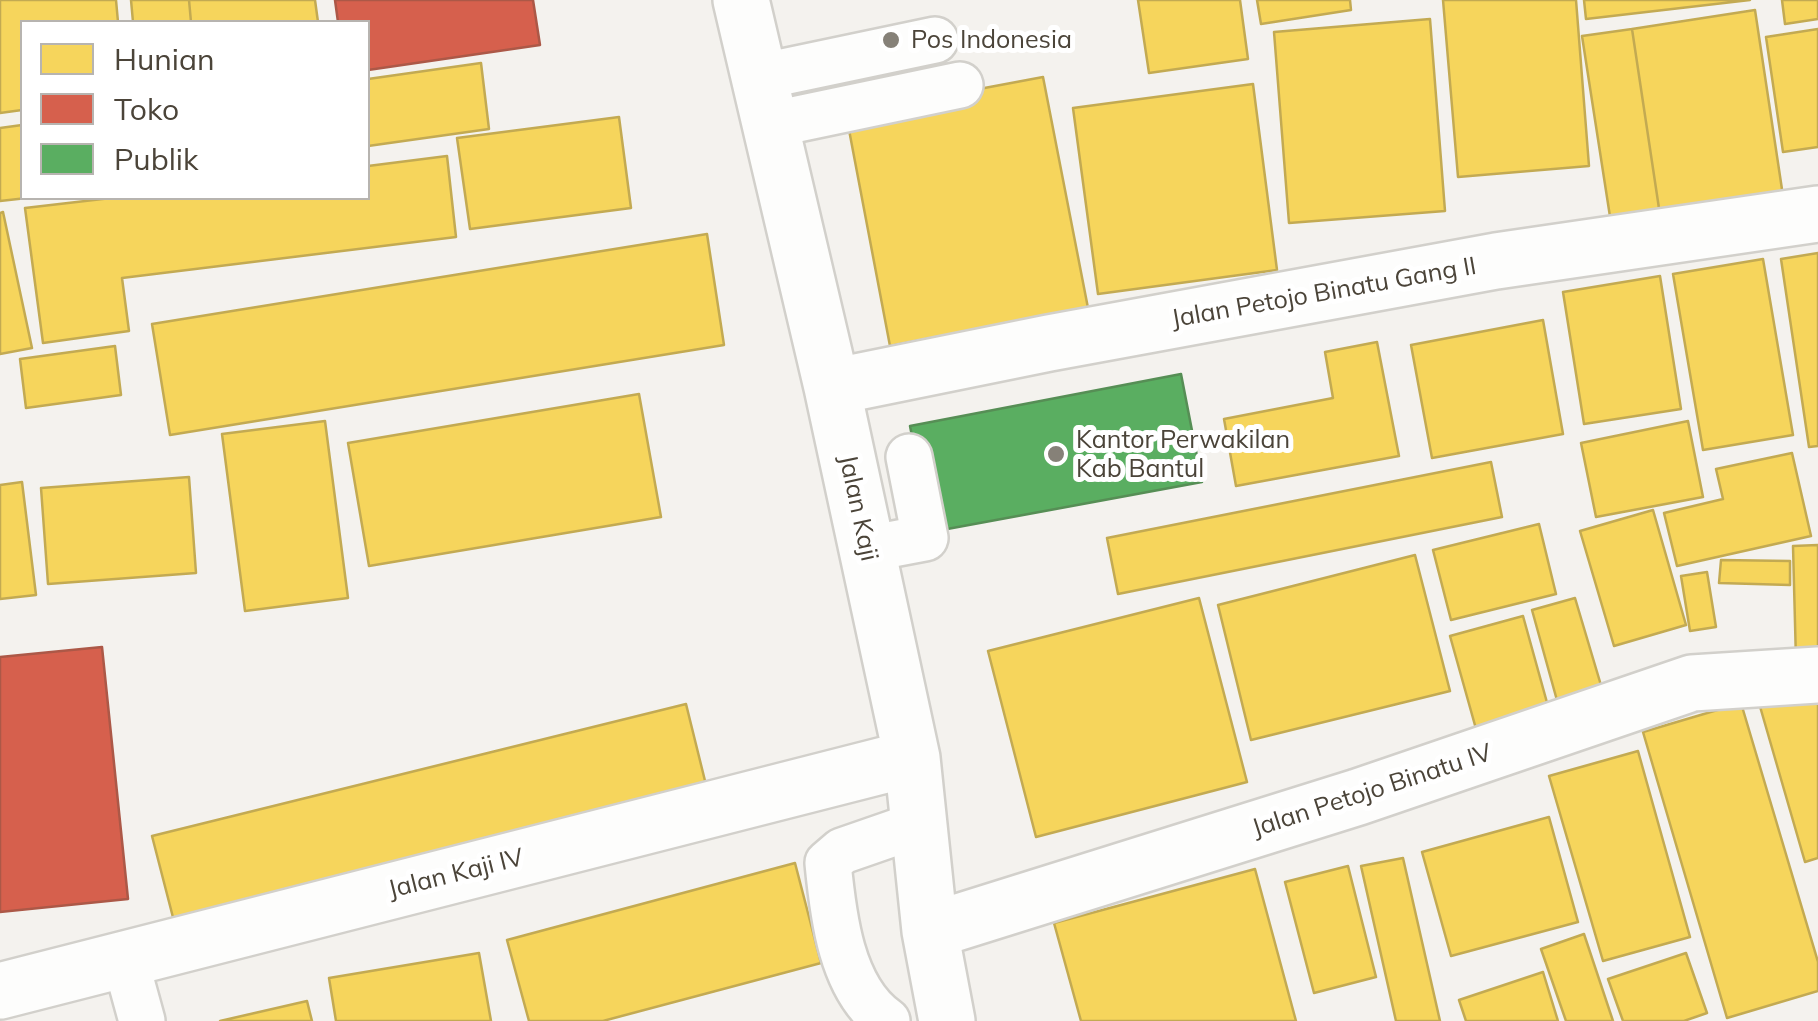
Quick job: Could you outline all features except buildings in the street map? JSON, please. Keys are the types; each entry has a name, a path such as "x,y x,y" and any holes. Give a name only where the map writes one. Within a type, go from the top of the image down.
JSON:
{"street":[{"name":"Jalan Kaji","path":"741,0 832,387 912,758 930,932 932,1019"},
{"name":"Jalan Petojo Binatu Gang II","path":"832,387 1496,262 1818,214"},
{"name":"Jalan Petojo Binatu IV","path":"930,932 1358,798 1692,682 1818,675"},
{"name":"Jalan Kaji IV","path":"0,991 912,758"}],"lane":[{"path":"764,101 935,40"},
{"path":"764,101 960,85"},
{"path":"867,548 926,538 909,457"},
{"path":"887,1021 862,996 850,970 832,907 828,863 842,851 917,825"},
{"path":"125,959 142,1021"}],"place":[{"name":"Pos Indonesia","path":"891,40"},
{"name":"Kantor Perwakilan Kab Bantul","path":"1056,454"}]}
